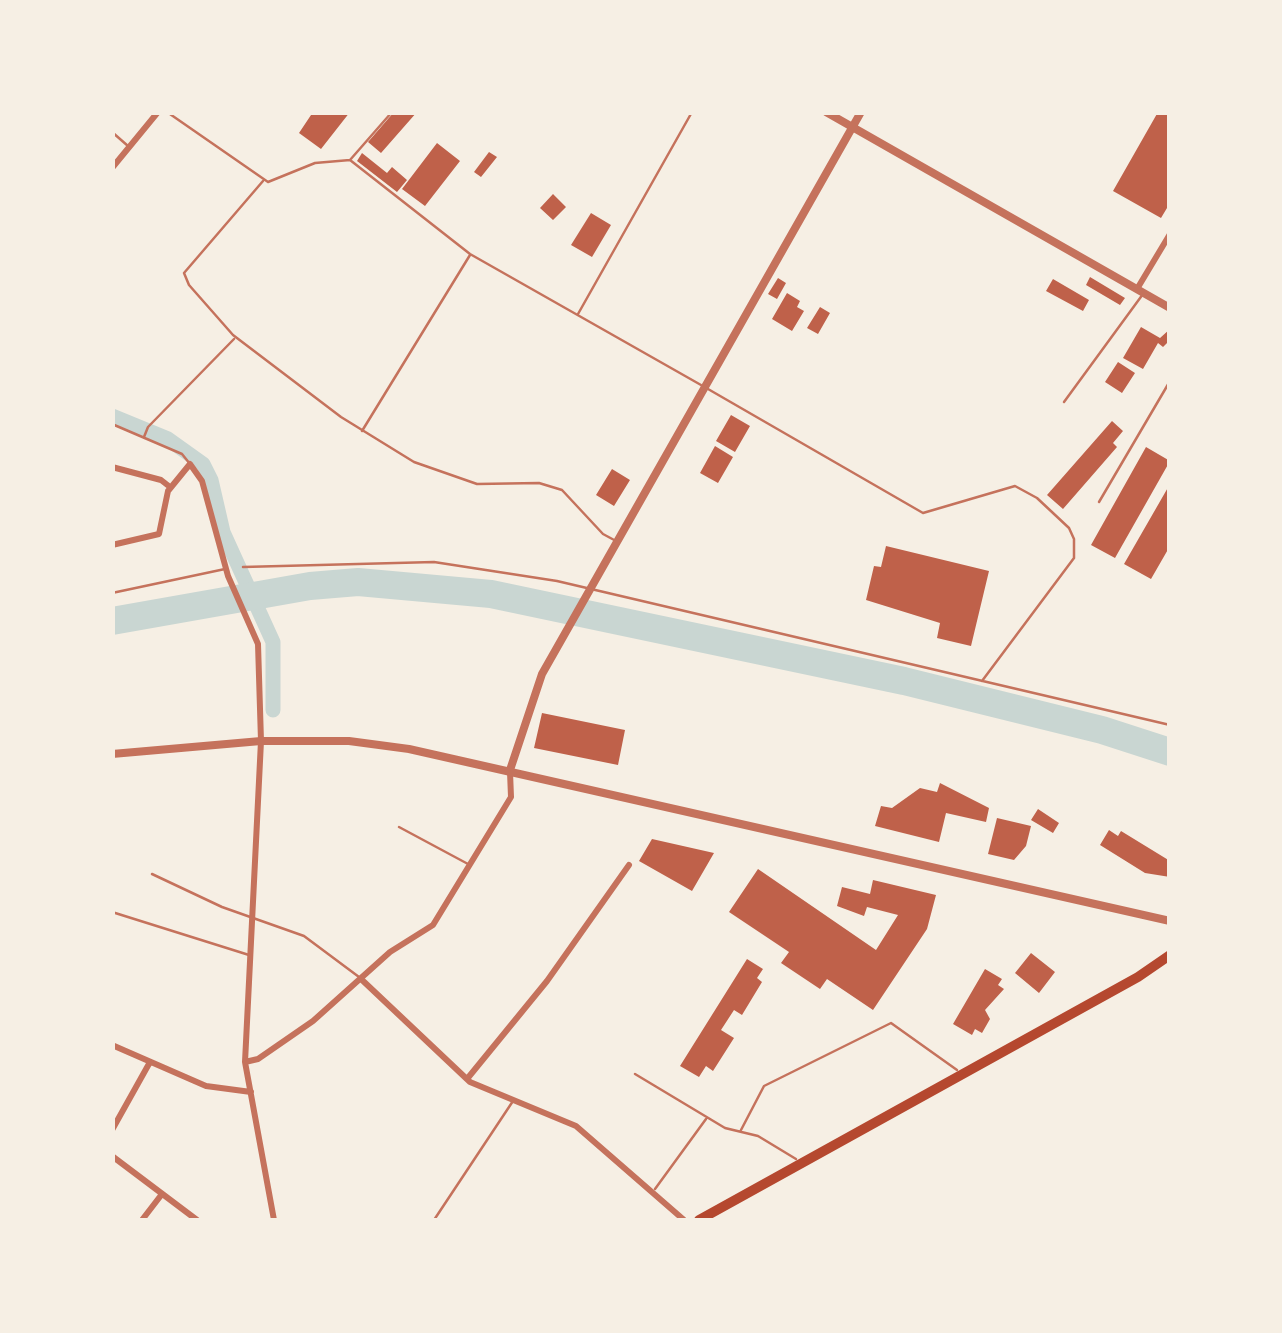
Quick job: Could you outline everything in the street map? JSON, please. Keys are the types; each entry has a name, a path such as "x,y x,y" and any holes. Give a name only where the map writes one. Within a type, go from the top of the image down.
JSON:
{"main road":[{"path":"708,1219 1170,955"}],"street":[{"path":"112,168 158,112"},
{"path":"826,112 1170,308"},
{"path":"245,1062 258,1059 313,1021 390,952 432,926 511,797 510,770 534,693 565,634 861,112"},
{"path":"1141,291 1170,234"},
{"path":"112,545 156,537 162,530 170,488 190,464 202,481 228,572 262,663 245,1062 274,1220"},
{"path":"112,467 161,480 170,488"},
{"path":"112,754 261,741 380,745 510,770 1170,921"},
{"path":"467,1079 547,981 629,865"},
{"path":"360,978 467,1079 576,1126 684,1220"},
{"path":"112,1045 213,1088 251,1092"},
{"path":"112,1130 150,1062"},
{"path":"112,1156 197,1220"},
{"path":"142,1220 162,1194"}],"lane":[{"path":"167,112 263,181"},
{"path":"350,160 392,112"},
{"path":"577,315 692,112"},
{"path":"112,132 129,148"},
{"path":"617,541 603,534 562,490 540,483 467,482 414,462 362,432 235,338 184,274 263,181 288,177 315,163 350,160 470,254 923,512 1014,486 1037,498 1069,528 1074,558 982,681"},
{"path":"362,432 470,254"},
{"path":"1064,402 1141,291"},
{"path":"144,437 148,426 235,338"},
{"path":"1099,502 1170,380"},
{"path":"112,424 182,454 190,464"},
{"path":"243,568 435,562 589,590 1170,725"},
{"path":"112,593 228,572"},
{"path":"399,827 470,864"},
{"path":"152,874 304,936 360,978"},
{"path":"112,912 203,944 252,955"},
{"path":"741,1130 764,1086 892,1023 961,1076"},
{"path":"635,1074 729,1130 741,1130 794,1156 799,1165"},
{"path":"434,1220 513,1100"},
{"path":"654,1191 708,1118"}],"building":[{"path":"313,112 350,112 321,149 299,133"},
{"path":"394,112 417,112 381,153 368,142"},
{"path":"1158,112 1170,112 1170,203 1161,218 1113,191"},
{"path":"437,143 460,161 425,206 402,189"},
{"path":"489,152 497,157 481,177 474,172"},
{"path":"362,153 387,173 392,167 407,180 397,192 357,161"},
{"path":"553,194 566,207 553,220 540,208"},
{"path":"591,213 611,225 592,257 571,245"},
{"path":"1090,277 1125,298 1120,305 1086,285"},
{"path":"778,278 786,283 777,299 768,294"},
{"path":"1053,279 1089,300 1083,311 1046,291"},
{"path":"787,293 800,301 797,307 804,311 792,331 772,319"},
{"path":"820,307 830,313 818,334 807,328"},
{"path":"1141,327 1160,338 1170,329 1170,340 1163,347 1158,343 1143,369 1123,358"},
{"path":"1118,362 1135,373 1122,393 1105,382"},
{"path":"731,415 750,426 735,452 716,441"},
{"path":"1112,421 1123,431 1113,443 1117,447 1063,509 1047,495"},
{"path":"715,446 733,457 718,483 700,473"},
{"path":"1146,447 1170,461 1115,558 1091,545"},
{"path":"612,469 630,480 614,506 596,495"},
{"path":"1170,484 1170,546 1151,579 1124,564"},
{"path":"886,546 989,571 971,646 937,638 940,623 866,600 874,566 881,567"},
{"path":"542,713 625,730 618,765 534,748"},
{"path":"940,783 989,808 986,822 946,813 939,842 875,826 881,806 892,808 920,788 937,792"},
{"path":"1038,809 1059,823 1053,833 1031,820"},
{"path":"997,818 1031,826 1026,846 1014,860 988,854"},
{"path":"1109,830 1118,836 1121,831 1170,861 1170,877 1145,873 1100,845"},
{"path":"652,839 714,853 692,891 639,861"},
{"path":"758,869 876,950 898,915 867,907 864,916 837,906 842,887 870,894 873,880 936,895 927,929 873,1010 827,979 820,989 781,963 789,952 729,912"},
{"path":"1031,953 1055,972 1039,993 1015,973"},
{"path":"747,959 763,969 757,978 762,982 742,1015 734,1010 721,1030 734,1038 713,1071 706,1066 699,1077 680,1066"},
{"path":"985,969 1002,979 998,985 1004,989 985,1010 990,1019 982,1033 975,1029 972,1035 953,1024"}],"waterway":[{"path":"112,416 168,439 203,464 211,480 223,532 273,642 273,710"},
{"path":"112,621 310,586 358,582 491,594 904,681 1102,730 1170,752"}]}
